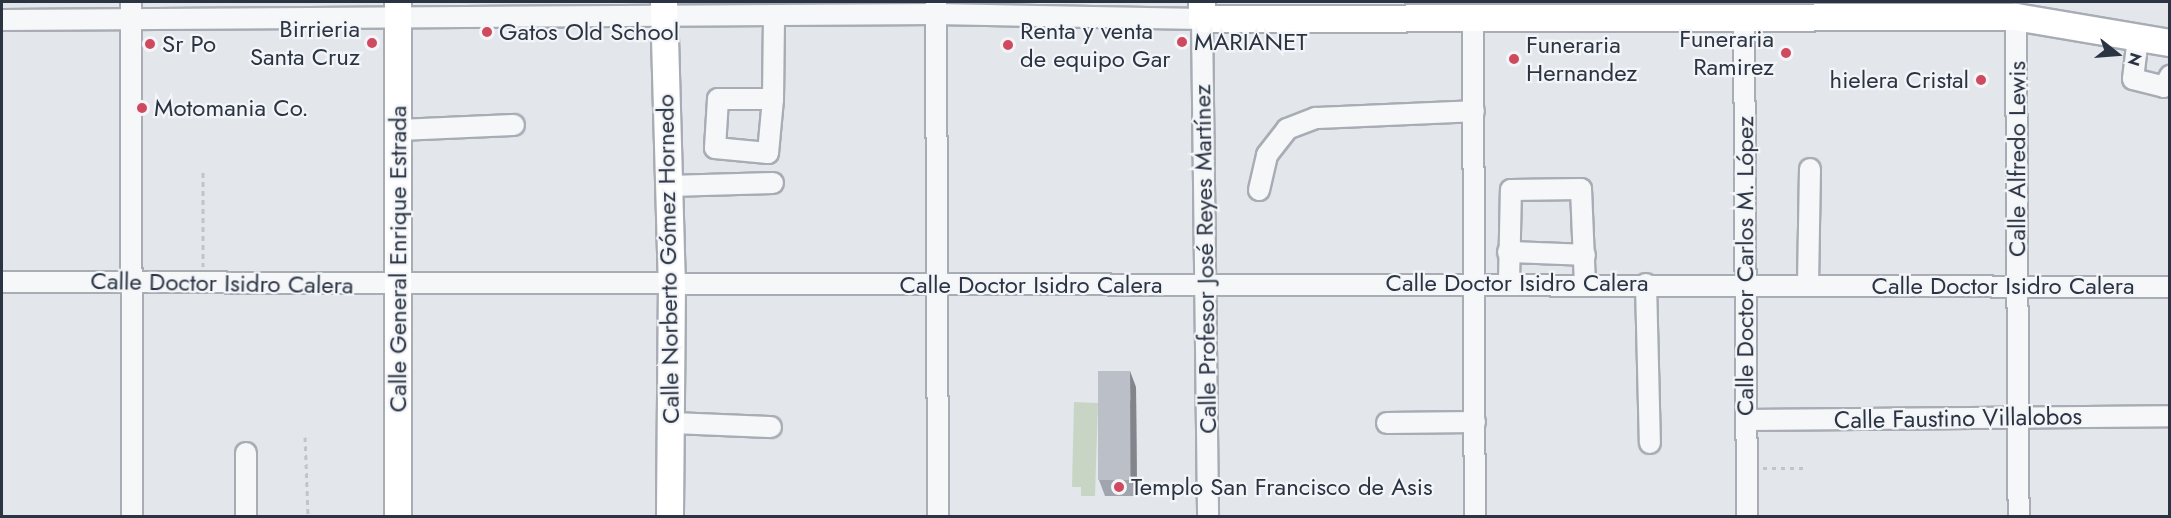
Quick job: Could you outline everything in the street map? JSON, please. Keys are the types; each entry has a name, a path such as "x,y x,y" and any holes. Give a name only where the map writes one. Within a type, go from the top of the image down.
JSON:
{"main road":[{"name":"Calle General Enrique Estrada","path":"398,9 398,516"},
{"path":"1202,10 1473,20 1682,9 1744,16 1796,9 2016,17 2169,43"},
{"name":"Calle Norberto Gómez Hornedo","path":"664,10 672,283 670,516"}],"street":[{"path":"936,8 938,516"},
{"path":"2,21 130,10 664,10 774,16 936,8 1202,10"},
{"path":"130,10 128,281 132,516"},
{"name":"Calle Profesor José Reyes Martínez","path":"1202,10 1208,516"},
{"path":"773,99 774,16"},
{"name":"Calle Doctor Carlos M. López","path":"1744,16 1747,516"},
{"name":"Calle Alfredo Lewis","path":"2016,17 2019,516"},
{"path":"1473,20 1474,516"},
{"path":"2138,37 2133,80 2164,87 2169,76"},
{"path":"1259,190 1268,155 1287,129 1316,118 1474,111"},
{"path":"398,130 514,125"},
{"path":"1808,284 1810,169"},
{"path":"669,186 773,183"},
{"path":"1509,282 1510,190 1581,189 1585,283"},
{"path":"1508,252 1585,255"},
{"name":"Calle Doctor Isidro Calera","path":"2,282 128,281 398,285 672,283 938,287 1509,282 2169,287"},
{"path":"1646,284 1650,443"},
{"name":"Calle Faustino Villalobos","path":"1746,420 2169,416"},
{"path":"1387,423 1475,422"},
{"path":"671,423 771,427"},
{"path":"246,453 246,516"}],"path":[{"path":"202,283 203,170"},
{"path":"305,437 308,516"},
{"path":"1746,469 1805,468"}],"green space":[{"path":"1074,402 1098,403 1095,496 1081,496 1081,487 1072,487"}],"building":[{"path":"1098,371 1130,371 1130,480 1098,480"}],"place":[{"name":"Gatos Old School","path":"487,32"},
{"name":"MARIANET","path":"1182,42"},
{"name":"Birrieria Santa Cruz","path":"372,43"},
{"name":"Sr Po","path":"150,44"},
{"name":"Renta y venta de equipo Gar","path":"1008,45"},
{"name":"Funeraria Ramirez","path":"1786,53"},
{"name":"Funeraria Hernandez","path":"1514,59"},
{"name":"hielera Cristal","path":"1981,80"},
{"name":"Motomania Co.","path":"142,108"},
{"name":"Templo San Francisco de Asis","path":"1119,487"}]}
